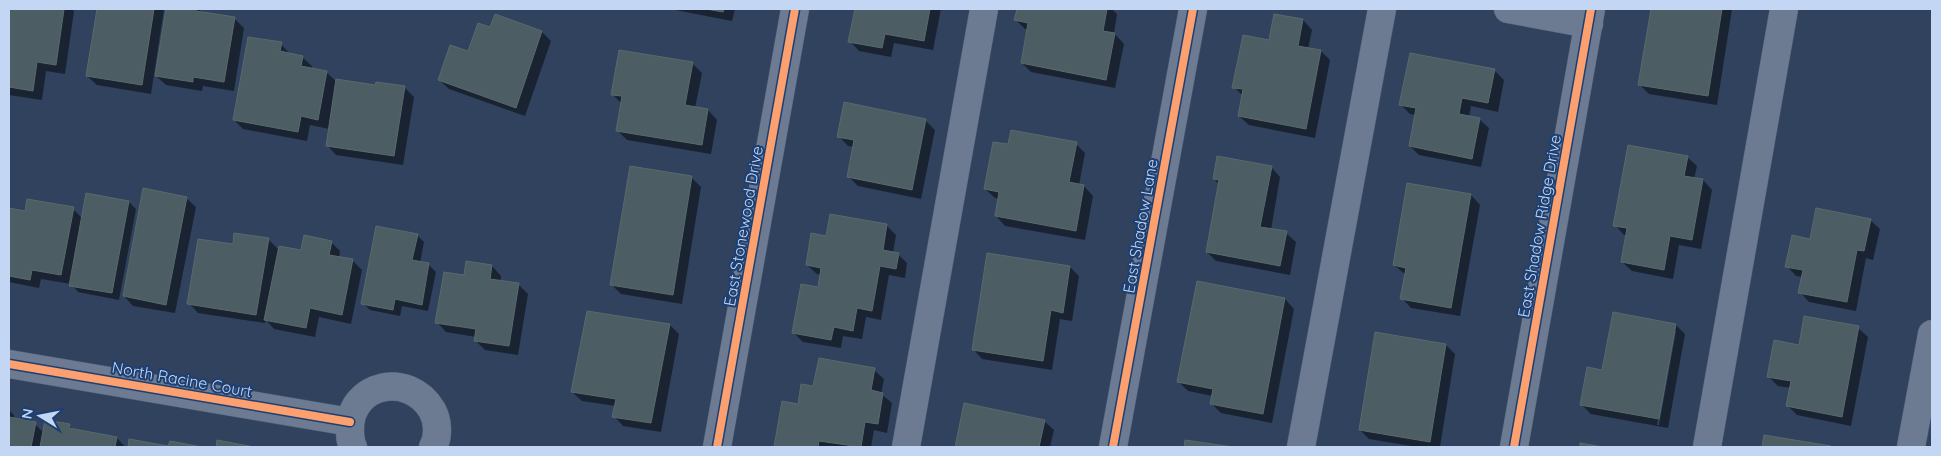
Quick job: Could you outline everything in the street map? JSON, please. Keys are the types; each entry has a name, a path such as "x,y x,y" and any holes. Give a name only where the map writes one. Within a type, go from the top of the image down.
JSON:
{"street":[{"name":"East Stonewood Drive","path":"718,447 795,9"},
{"path":"906,447 984,9"},
{"name":"East Shadow Lane","path":"1113,447 1194,9"},
{"path":"1301,447 1382,9"},
{"path":"1508,9 1590,16"},
{"path":"1707,447 1784,9"},
{"name":"East Shadow Ridge Drive","path":"1514,447 1590,16"},
{"path":"1911,447 1932,334"},
{"name":"North Racine Court","path":"9,364 351,434 353,412 362,399 374,390 389,386 404,387 418,393 428,403 434,415 437,429 433,447"}],"building":[{"path":"9,9 64,9 56,65 37,62 33,91 9,87"},
{"path":"97,9 154,9 142,85 86,76"},
{"path":"166,9 196,9 196,11 235,17 224,82 193,77 193,82 155,76"},
{"path":"706,9 724,9 723,12"},
{"path":"855,9 930,9 924,41 885,34 882,48 848,42"},
{"path":"1017,9 1107,9 1103,31 1115,33 1106,80 1021,63 1028,23 1014,20"},
{"path":"1651,9 1722,9 1708,96 1638,85"},
{"path":"495,14 542,31 516,108 438,80 450,45 468,51 478,23 490,27"},
{"path":"1274,14 1303,19 1298,46 1321,50 1306,129 1238,116 1243,89 1232,88 1243,35 1269,40"},
{"path":"248,37 282,42 280,51 303,56 301,66 327,71 318,120 301,116 298,132 233,120"},
{"path":"619,50 693,62 685,105 708,109 702,145 616,131 622,96 611,95"},
{"path":"1410,53 1495,69 1488,103 1462,98 1459,114 1480,118 1472,159 1409,146 1416,108 1399,105"},
{"path":"336,79 375,85 376,82 405,86 394,156 326,146"},
{"path":"844,102 926,119 912,190 847,177 854,140 837,137"},
{"path":"1011,130 1077,142 1069,182 1084,185 1076,231 995,216 999,192 984,189 993,142 1008,144"},
{"path":"1628,145 1688,156 1684,176 1703,179 1692,240 1670,236 1664,270 1621,262 1627,228 1613,226"},
{"path":"1217,156 1272,166 1260,227 1287,231 1280,266 1206,252 1219,180 1213,179"},
{"path":"630,166 692,176 673,295 610,285"},
{"path":"1407,183 1471,194 1451,308 1400,299 1406,268 1393,265"},
{"path":"143,188 187,197 166,305 123,296"},
{"path":"86,193 129,201 112,293 69,286"},
{"path":"27,199 74,207 61,275 32,270 30,280 9,276 9,208 25,211"},
{"path":"1816,208 1871,219 1864,251 1857,250 1847,302 1798,293 1803,270 1785,267 1792,235 1810,239"},
{"path":"830,214 887,224 883,250 899,253 896,269 880,266 872,311 857,308 853,331 834,327 831,340 792,333 801,284 818,287 821,268 806,265 811,233 826,236"},
{"path":"376,226 418,234 412,260 429,263 422,305 395,299 393,310 361,304"},
{"path":"234,233 269,238 256,315 187,304 198,239 233,244"},
{"path":"304,235 332,241 329,255 353,259 342,315 310,308 306,328 264,320 279,246 301,250"},
{"path":"987,253 1070,266 1063,313 1051,310 1043,361 972,350"},
{"path":"466,261 492,265 490,279 519,283 509,346 474,341 476,329 435,323 444,272 464,275"},
{"path":"1197,281 1285,298 1263,414 1210,404 1213,389 1177,382"},
{"path":"587,311 670,324 651,423 612,417 616,399 571,392"},
{"path":"1613,312 1676,324 1659,419 1580,405 1587,367 1602,370"},
{"path":"1804,316 1859,326 1842,417 1786,406 1791,381 1767,377 1774,340 1799,345"},
{"path":"1375,332 1446,344 1430,442 1359,430"},
{"path":"819,358 875,368 871,390 883,393 878,424 865,422 861,447 819,441 818,447 774,447 782,401 798,404 801,384 813,386"},
{"path":"964,403 1045,420 1039,447 955,447"},
{"path":"9,417 36,422 31,447 9,447"},
{"path":"45,420 70,424 69,428 117,437 115,447 40,447"},
{"path":"1764,435 1831,446 1831,447 1762,447"},
{"path":"129,439 168,446 170,441 202,447 128,447"},
{"path":"217,440 254,447 216,447"},
{"path":"1185,440 1233,447 1184,447"},
{"path":"1580,443 1603,447 1580,447"}],"cycle path":[{"path":"717,447 795,9"},
{"path":"1113,447 1193,9"},
{"path":"1514,447 1591,9"},
{"path":"9,364 350,422"}]}
